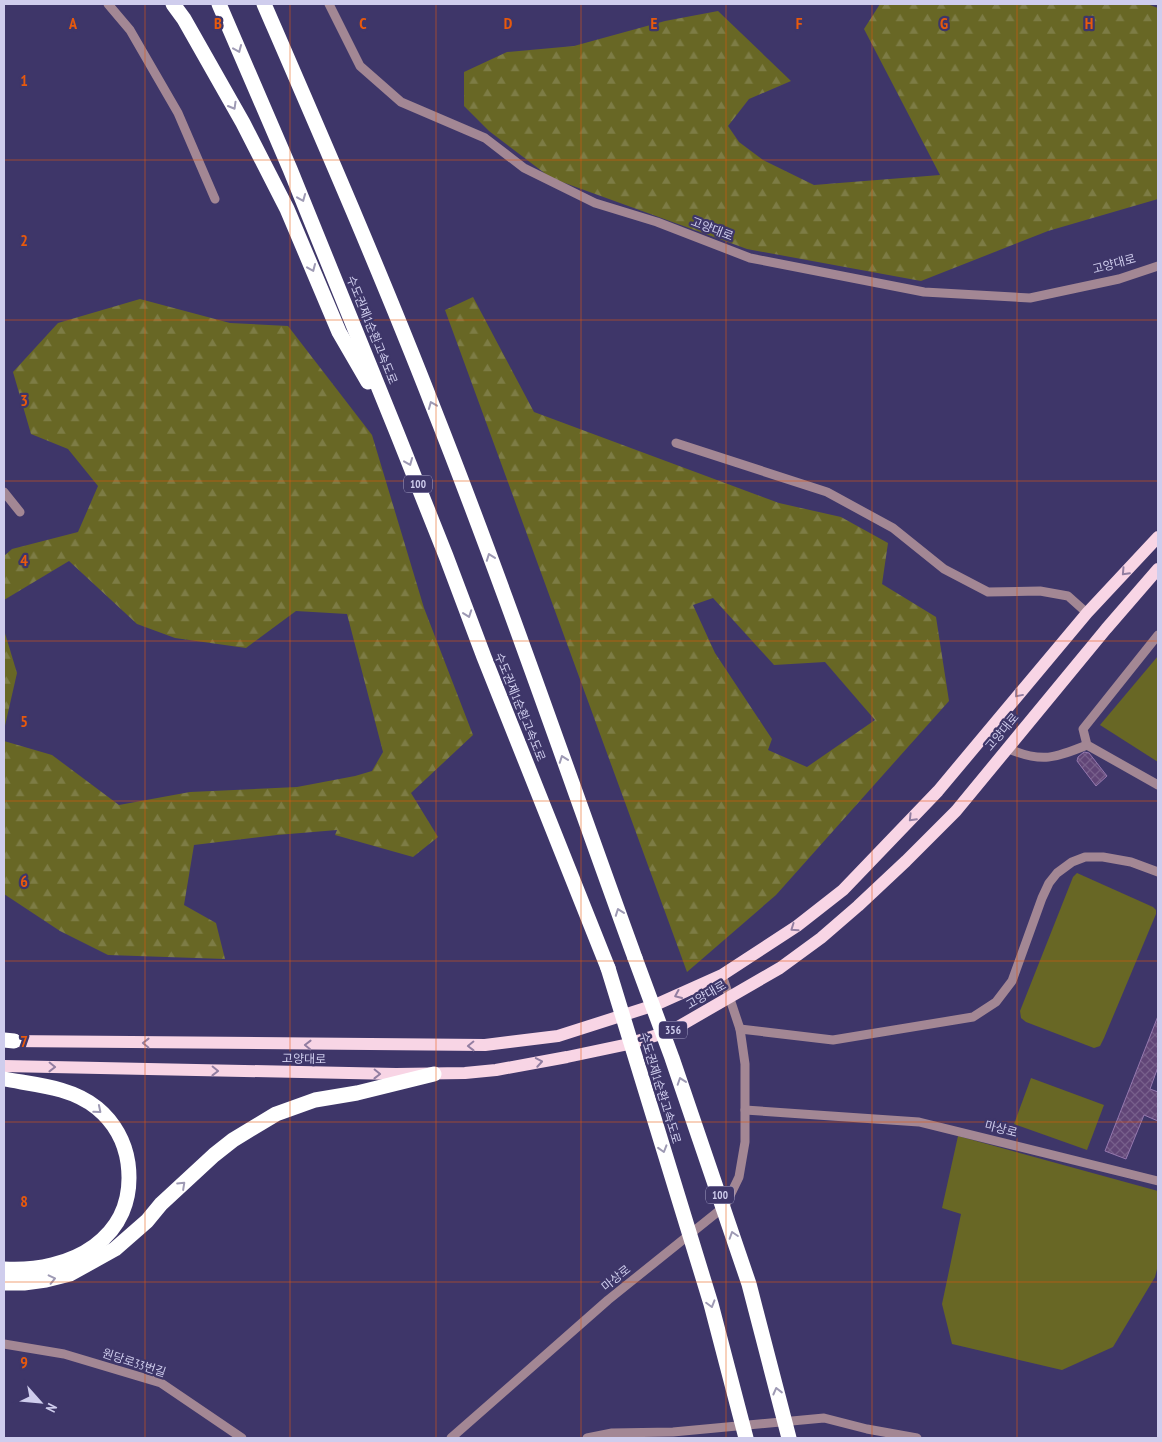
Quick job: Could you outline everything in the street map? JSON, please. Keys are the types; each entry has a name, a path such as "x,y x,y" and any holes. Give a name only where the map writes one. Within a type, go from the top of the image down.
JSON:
{"highway":[{"path":"173,4 184,19 243,124 287,209 340,332 397,433"},
{"name":"수도권제1순환고속도로","path":"219,4 290,169 397,433 608,968 711,1304 746,1438"},
{"name":"수도권제1순환고속도로","path":"264,4 362,230 480,528 682,1084 749,1284 789,1438"},
{"path":"4,1283 24,1283 70,1274 115,1249 214,1155 233,1140 276,1114 315,1100 357,1093 434,1074"},
{"path":"4,1079 41,1085 62,1091 78,1096 97,1108 120,1135 126,1150 130,1179 123,1213 99,1244 57,1265 33,1269 4,1269"}],"main road":[{"name":"고양대로","path":"7,1041 485,1045 558,1036 655,1005 722,975 797,926 843,890 938,791 1087,613 1158,536"},
{"name":"고양대로","path":"4,1066 190,1071 465,1073 496,1070 624,1045 671,1031 780,968 821,938 906,862 956,810 1158,569"}],"street":[{"path":"108,4 130,30 178,113 215,199"},
{"name":"고양대로","path":"329,4 360,66 401,102 485,138 524,168 594,203 657,222 750,258 924,292 1030,298 1119,279 1158,266"},
{"path":"676,443 827,492 893,528 944,570 988,592 1040,591 1068,596 1087,613"},
{"path":"4,492 20,512"},
{"path":"1158,635 1083,729 1087,745 1158,785"},
{"path":"1004,752 1009,749 1034,758 1049,758 1062,756 1087,745"},
{"path":"740,1029 833,1040 973,1017 996,1002 1012,981 1042,898 1057,873 1072,862 1085,857 1103,857 1131,862 1158,872"},
{"name":"마상로","path":"451,1438 608,1300 725,1206 740,1177 745,1142 745,1064 740,1029 722,975"},
{"name":"마상로","path":"745,1110 919,1122 1158,1181"},
{"name":"원당로33번길","path":"4,1344 64,1354 161,1383 242,1438"},
{"path":"587,1438 612,1433 673,1432 824,1418 867,1429 917,1438"}],"green space":[{"path":"880,4 1147,4 1158,8 1158,199 1048,231 921,281 747,249 551,178 489,131 464,106 464,72 507,52 574,46 665,21 718,11 791,81 749,99 728,126 739,142 763,160 814,185 940,175 864,29"},
{"path":"473,297 534,412 779,503 841,517 888,543 882,584 936,617 949,701 776,895 687,972 445,310","holes":["713,598 774,665 825,662 875,720 807,767 768,750 772,739 715,653 693,605"]},
{"path":"140,299 230,323 288,326 372,435 424,608 473,735 411,793 438,837 413,857 335,835 337,830 194,845 184,905 216,923 225,959 108,955 60,931 4,894 4,741 52,755 119,805 190,792 297,787 355,776 372,771 383,752 347,614 296,611 246,648 175,638 137,624 69,561 4,600 4,556 12,549 78,532 98,486 68,449 31,434 13,372 58,323"},
{"path":"4,630 17,673 4,730"},
{"path":"1158,656 1158,762 1100,725"},
{"path":"1077,873 1156,910 1156,914 1104,1038 1100,1046 1094,1048 1026,1022 1021,1018 1020,1011 1073,877"},
{"path":"1031,1078 1104,1105 1087,1150 1014,1124"},
{"path":"958,1136 1158,1191 1158,1265 1155,1277 1113,1347 1062,1370 952,1344 942,1304 961,1214 942,1208"}],"building":[{"path":"1084,752 1089,753 1107,776 1096,786 1077,761 1078,757"},
{"path":"1158,1016 1158,1067 1150,1089 1158,1092 1158,1121 1144,1115 1126,1159 1105,1151"}]}
